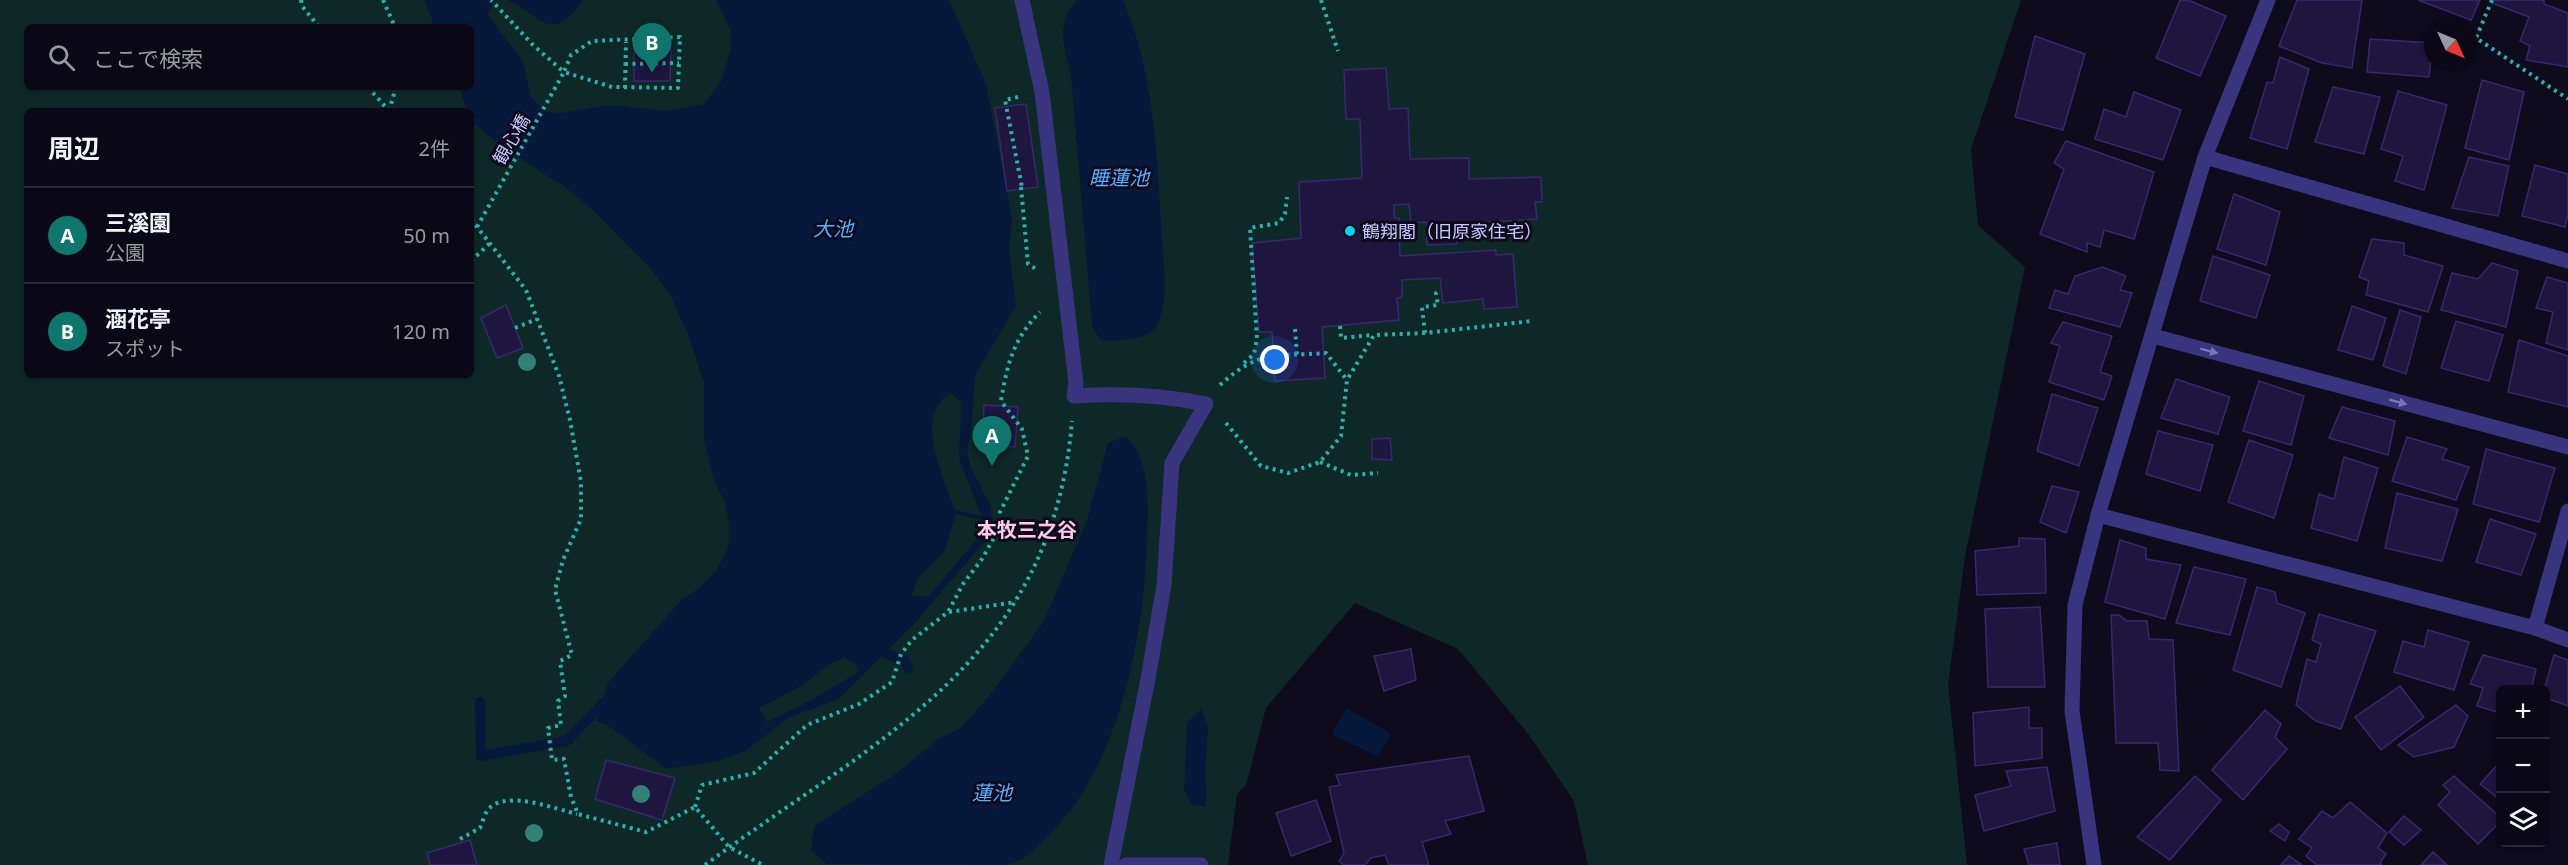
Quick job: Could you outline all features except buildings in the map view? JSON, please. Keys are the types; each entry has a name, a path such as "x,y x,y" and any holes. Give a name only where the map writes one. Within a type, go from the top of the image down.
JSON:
{"street":[{"path":"1022,0 1042,92 1076,383 1074,396 1113,393 1172,397 1206,404 1172,464 1164,585 1111,865"},
{"path":"2094,865 2072,711 2074,605 2098,515 2205,157 2268,0"},
{"path":"2205,157 2568,261"},
{"path":"2153,336 2568,447"},
{"path":"2535,628 2568,511"},
{"path":"2098,515 2535,628 2568,640"},
{"path":"1126,865 1201,865"}],"path":[{"path":"301,0 302,6 317,24"},
{"path":"383,0 394,24"},
{"path":"491,0 533,45 564,72 612,87 678,88 679,63 625,64"},
{"path":"1321,0 1338,51"},
{"path":"2492,0 2476,38 2568,99"},
{"name":"観心橋","path":"477,227 550,98 571,54 592,41 626,42 680,37 679,63"},
{"path":"625,88 626,42"},
{"path":"371,90 386,108"},
{"path":"390,108 395,90"},
{"path":"1287,197 1286,214 1279,223 1250,228 1257,339 1254,354 1218,387 1206,404 1243,440 1262,466 1288,473 1320,462 1341,436 1347,380 1374,335"},
{"path":"474,223 526,290 559,376 581,482 581,519 563,560 555,590 572,656 560,661 565,696 558,701 561,725 548,728 552,760 564,759 571,797 578,814"},
{"path":"474,258 490,243"},
{"path":"460,838 480,828 488,810 499,802 513,799 646,832 695,807 702,785 754,773 807,725 859,704 892,682 901,654 912,640 948,612 963,584 982,559 1000,527 1000,512 1028,456 1022,429 1001,401 1006,368 1022,330 1064,288"},
{"path":"1425,333 1422,307 1438,305 1436,292 1441,291"},
{"path":"515,328 537,319"},
{"path":"1340,326 1341,338 1425,333 1532,321"},
{"path":"1295,329 1297,355"},
{"path":"1239,368 1266,355 1326,353 1347,380"},
{"path":"705,865 833,776 929,701 963,670 997,630 1016,602 1042,554 1060,493 1071,443 1074,396"},
{"path":"1320,462 1351,475 1378,473"},
{"path":"948,612 1016,602"},
{"path":"695,807 729,847 763,865"}],"green space":[{"path":"0,0 2021,0 1971,149 1978,225 2025,267 1965,556 1948,685 1967,865 1588,865 1574,801 1529,735 1458,649 1355,603 1266,708 1246,785 1237,794 1228,865 0,865"}],"water":[{"name":"大池","path":"424,0 495,0 487,14 523,62 531,97 546,112 560,113 611,105 667,111 704,104 721,81 731,49 731,31 716,0 949,0 986,84 1012,218 1009,249 1016,306 975,375 971,434 967,449 970,466 990,504 993,522 987,539 913,625 839,699 788,718 747,750 716,762 666,769 610,727 596,721 608,683 682,599 699,588 716,571 728,548 729,524 725,502 715,483 704,442 704,383 688,334 670,295 650,268 596,213 565,187 501,146 474,124 474,108 466,108 460,90 474,90 474,24 434,24","holes":["951,393 961,403 959,458 981,516 955,510 934,448 932,431 934,416 940,403","956,514 980,520 983,523 977,539 928,597 912,595 918,578 945,551","844,658 856,664 858,672 815,698 767,722 759,708 803,685 831,663"]},
{"path":"508,0 583,0 573,14 555,24 538,19"},
{"name":"睡蓮池","path":"1077,0 1123,0 1142,57 1153,118 1165,294 1157,325 1149,333 1130,339 1111,341 1101,339 1092,325 1071,76 1063,36 1066,18"},
{"name":"蓮池","path":"1126,436 1140,458 1146,483 1147,523 1141,614 1124,697 1110,737 1093,774 1072,808 1033,851 1019,861 1007,865 826,864 811,850 814,826 894,775 941,737 960,729 989,696 1044,621 1087,520 1108,443"},
{"path":"1347,708 1391,734 1378,756 1335,736 1333,731"},
{"path":"1201,709 1208,727 1205,806 1192,805 1184,790 1187,722"}],"waterway":[{"path":"886,654 905,660 908,668"},
{"path":"480,702 481,756 567,741 603,703"}],"place":[{"name":"涵花亭","path":"652,73"},
{"name":"鶴翔閣（旧原家住宅）","path":"1350,231"},
{"name":"三溪園","path":"992,466"}],"district":[{"name":"本牧三之谷","path":"1027,529"}]}
